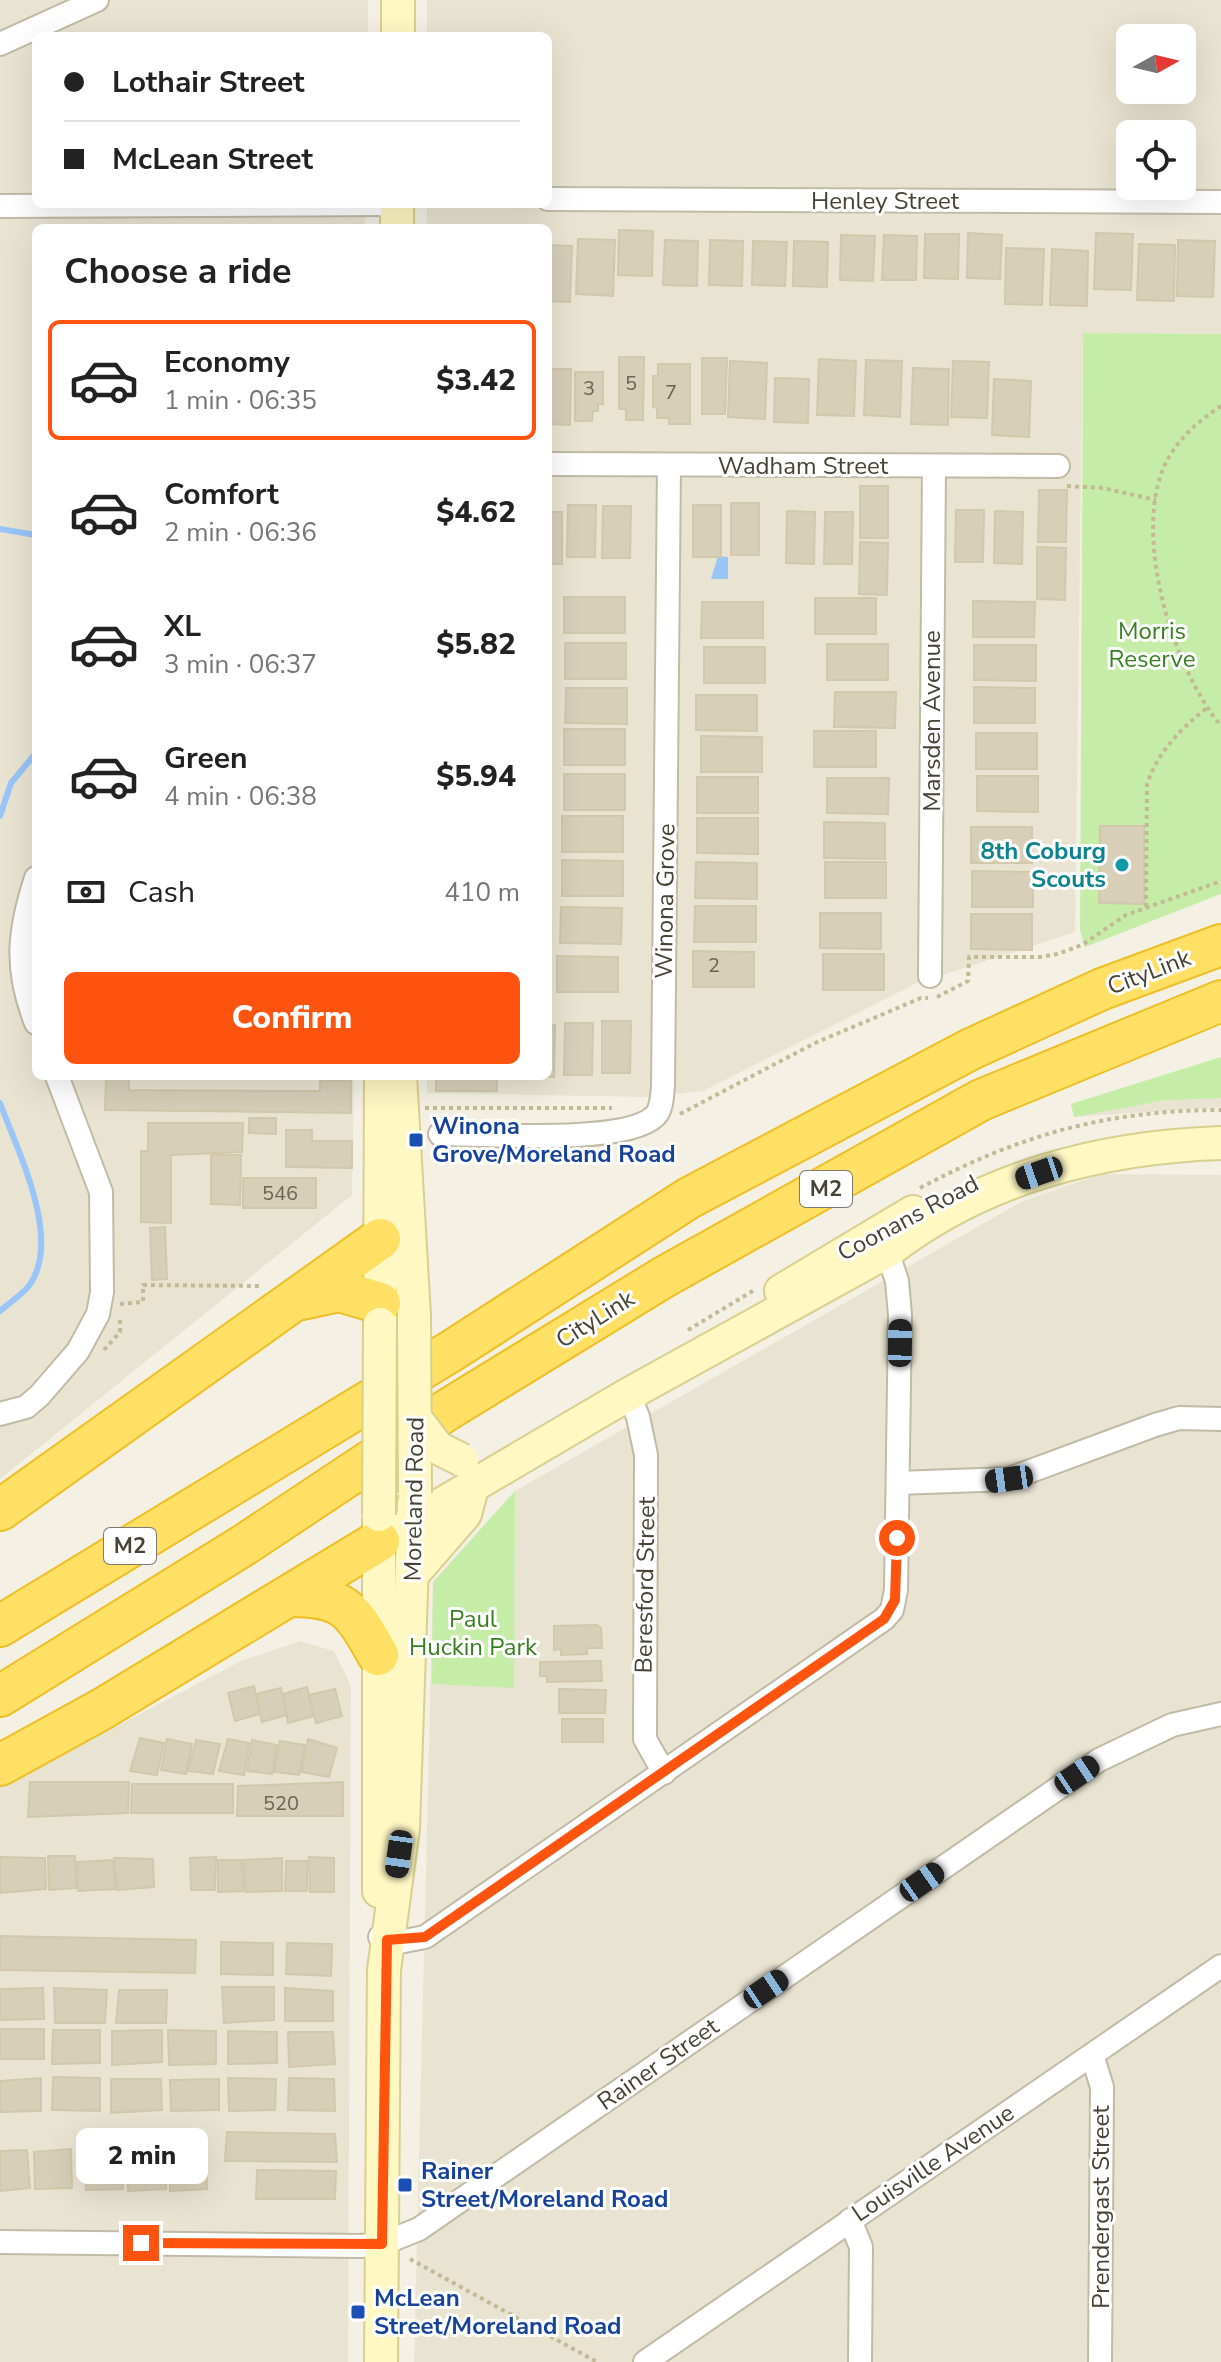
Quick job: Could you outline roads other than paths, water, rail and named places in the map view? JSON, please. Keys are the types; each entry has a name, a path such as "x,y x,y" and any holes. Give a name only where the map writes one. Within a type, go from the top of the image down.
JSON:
{"highway":[{"name":"CityLink","path":"0,1626 453,1350 689,1198 971,1049 1102,989 1221,945"},
{"name":"CityLink","path":"0,1696 244,1545 447,1410 664,1277 981,1100 1221,1001"},
{"path":"0,1510 380,1239"},
{"path":"271,1318 304,1298 339,1291 392,1316"},
{"path":"0,1765 102,1709 289,1596 379,1528"},
{"path":"289,1596 312,1596 345,1606 359,1621 378,1655"}],"main road":[{"path":"398,0 398,32"},
{"name":"Moreland Road","path":"381,1080 380,1239 392,1316 416,1361 403,1828 383,1949"},
{"name":"Moreland Road","path":"381,2362 396,2252 383,1949 379,1528 392,1316 400,1080"},
{"name":"Coonans Road","path":"884,1241 959,1188 1046,1154 1139,1134 1221,1129"},
{"name":"Coonans Road","path":"467,1472 504,1466 629,1394 821,1264 917,1228 962,1204 1065,1164 1143,1148 1221,1143"},
{"path":"415,1418 438,1448 467,1472"},
{"path":"379,1528 467,1472"},
{"path":"412,1575 465,1514 467,1472"}],"street":[{"path":"0,44 97,0"},
{"name":"Henley Street","path":"552,199 1221,202"},
{"path":"0,206 70,217 295,208"},
{"name":"Wadham Street","path":"552,464 934,466 1061,476"},
{"name":"Winona Grove","path":"440,1134 602,1134 645,1122 659,1109 663,1086 669,466"},
{"name":"Marsden Avenue","path":"930,976 934,466"},
{"path":"32,899 19,966 32,1013"},
{"path":"0,1414 26,1407 78,1351 98,1314 102,1292 101,1192 59,1080"},
{"path":"383,1949 425,1937 884,1619 892,1610 896,1590 899,1295 884,1241"},
{"name":"Beresford Street","path":"629,1394 638,1417 646,1455 644,1727 649,1750 664,1773"},
{"path":"898,1483 1009,1479 1179,1418 1221,1419"},
{"name":"Rainer Street","path":"396,2252 430,2222 1099,1760 1172,1725 1221,1714"},
{"name":"Louisville Avenue","path":"645,2362 1221,1966"},
{"name":"Prendergast Street","path":"1092,2055 1102,2087 1100,2362"},
{"path":"850,2220 861,2247 860,2362"},
{"path":"0,2242 396,2252"}],"water":[{"path":"718,556 728,557 728,579 711,579"}],"waterway":[{"path":"0,529 32,534"},
{"path":"0,816 11,783 32,758"},
{"path":"0,1103 34,1195 41,1245 38,1268 28,1287 0,1311"}],"place":[{"name":"8th Coburg Scouts","path":"1122,865"},
{"name":"Winona Grove/Moreland Road","path":"416,1140"},
{"name":"Rainer Street/Moreland Road","path":"405,2185"},
{"name":"McLean Street/Moreland Road","path":"358,2312"}],"park label":[{"name":"Morris Reserve","path":"1152,645"},
{"name":"Paul Huckin Park","path":"473,1633"}]}
